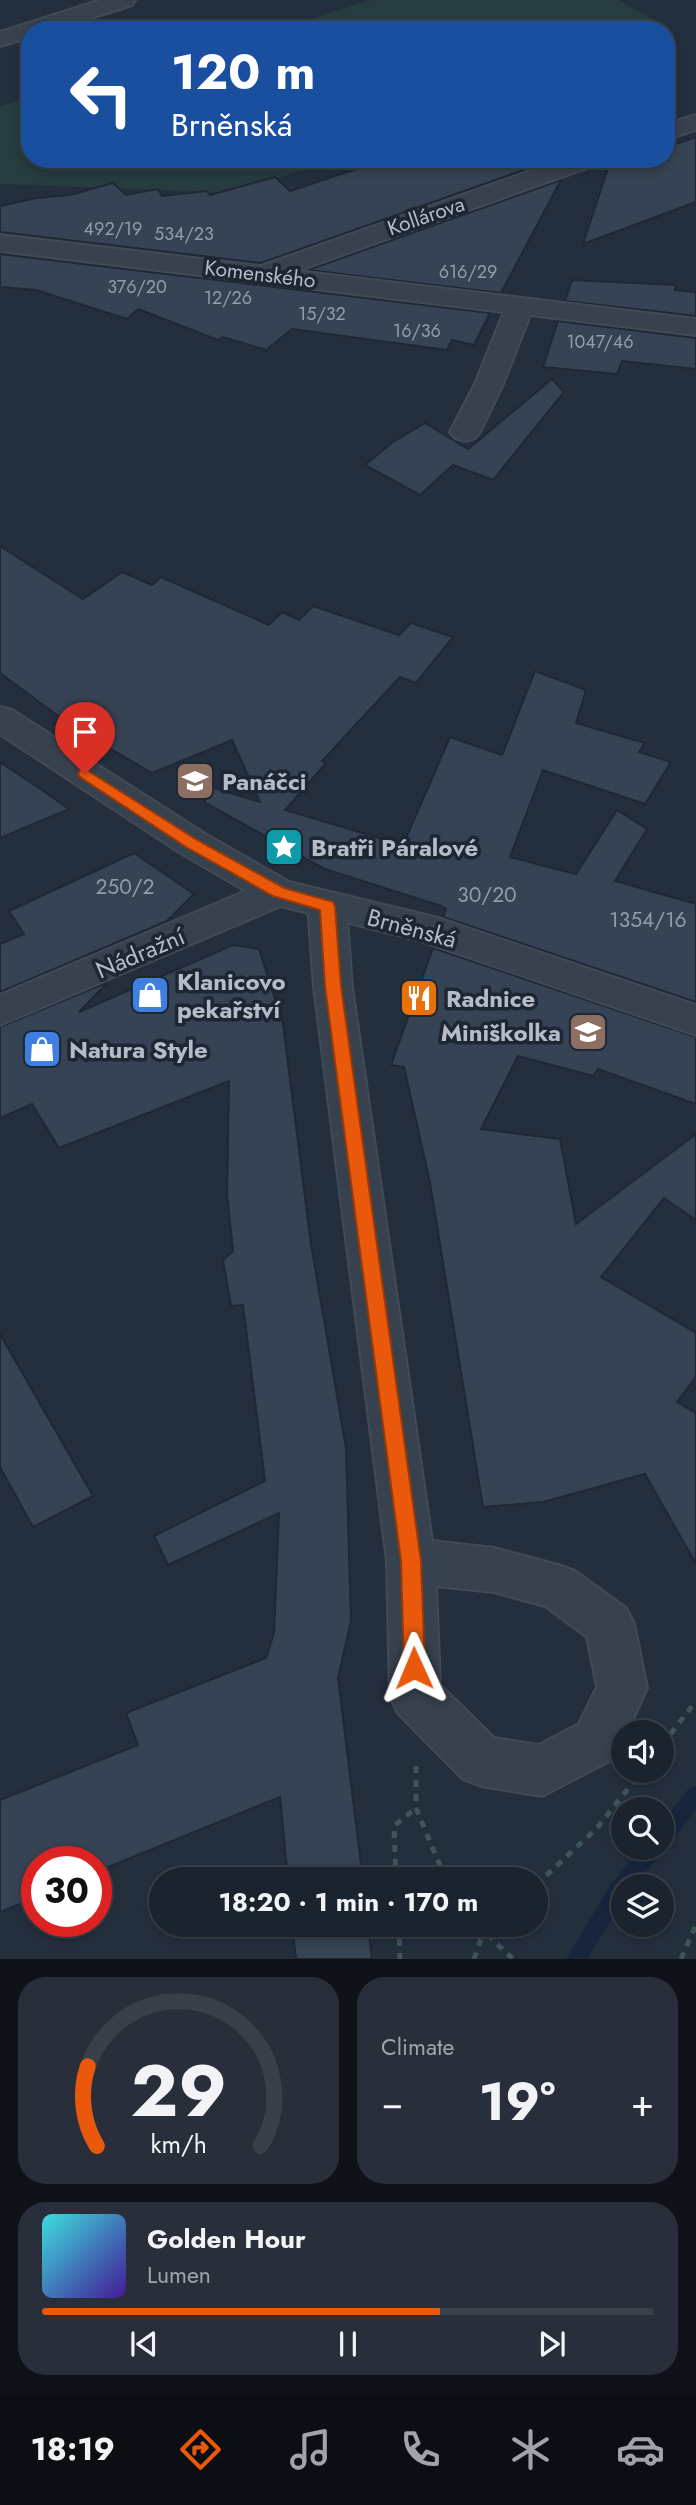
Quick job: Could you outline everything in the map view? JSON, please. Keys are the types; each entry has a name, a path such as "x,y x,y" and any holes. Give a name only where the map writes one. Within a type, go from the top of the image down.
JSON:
{"street":[{"path":"55,21 124,0"},
{"path":"0,38 21,32"},
{"path":"675,129 696,122"},
{"name":"Kollárova","path":"262,274 563,168"},
{"name":"Komenského","path":"0,243 696,327"},
{"path":"465,432 489,384 520,307"},
{"name":"Brněnská","path":"0,718 192,843 278,892 425,928 696,1020"},
{"name":"Nádražní","path":"0,1011 278,892"},
{"path":"327,906 333,986 411,1561 415,1695 481,1760 542,1771 597,1741 622,1688 609,1624 558,1587 494,1570 411,1561"}],"path":[{"path":"674,1729 696,1701"},
{"path":"548,1874 597,1828 633,1783"},
{"path":"396,1867 394,1826 416,1808 441,1867"},
{"path":"681,1959 696,1925"},
{"path":"399,1937 400,1959"},
{"path":"474,1959 482,1937"},
{"path":"488,1937 513,1959"}],"green space":[{"path":"371,0 619,0 656,21 305,21"},
{"path":"21,100 21,168 308,168 235,193 0,184 0,106"}],"building":[{"path":"696,137 696,202 583,244 608,168 675,168 675,144"},
{"path":"359,168 530,168 261,263 0,232 0,206 36,198 70,195 113,183 126,195 158,189 162,196 207,191 210,195 275,177 290,191"},
{"path":"561,180 501,293 308,270"},
{"path":"0,254 490,313 474,345 452,340 447,350 292,329 266,350 223,337 218,340 138,309 127,319 36,290 0,287"},
{"path":"572,280 676,285 675,290 696,292 696,316 565,301"},
{"path":"558,321 696,338 696,369 622,361 617,374 543,367"},
{"path":"552,379 564,392 493,480 453,465 420,495 365,465 393,442 425,423 468,449"},
{"path":"0,546 83,599 122,572 152,585 161,577 269,625 282,612 299,620 313,606 399,635 411,623 453,637 416,683 400,677 322,761 326,763 285,810 403,845 450,737 502,755 535,671 586,690 576,723 645,743 639,752 671,762 645,804 543,770 510,857 576,874 617,810 647,829 615,881 696,904 696,1002 443,917 446,909 441,906 325,869 204,802 211,787 260,802 232,740 152,773 73,727 0,673"},
{"path":"0,762 39,788 69,809 0,838"},
{"path":"134,853 194,894 167,921 0,992 0,944 24,934 9,911"},
{"path":"233,945 259,949 283,1024 311,1244 346,1448 351,1621 338,1678 361,1867 287,1867 280,1797 112,1865 112,1846 21,1846 21,1903 0,1912 0,1800 138,1745 126,1713 266,1658 274,1633 279,1513 168,1565 154,1536 265,1481 243,1305 231,1306 223,1260 233,1251 227,1194 229,1081 59,1148 32,1104 0,1118 0,1027 108,982 79,1012"},
{"path":"433,948 696,1037 696,1104 598,1069 593,1076 518,1056 481,1129 560,1139 576,1224 696,1134 696,1220 664,1198 601,1277 696,1333 696,1377 677,1402 696,1413 696,1564 645,1474 543,1502 483,1507 430,1183 404,1067 391,1065"},
{"path":"0,1334 93,1496 33,1527 0,1467"},
{"path":"293,1937 369,1937 372,1959 296,1959"}],"waterway":[{"path":"674,1822 696,1795"},
{"path":"576,1959 618,1891 643,1860"}],"place":[{"name":"Panáčci","path":"195,781"},
{"name":"Bratři Páralové","path":"284,847"},
{"name":"Klanicovo pekařství","path":"150,995"},
{"name":"Radnice","path":"419,998"},
{"name":"Miniškolka","path":"588,1032"},
{"name":"Natura Style","path":"42,1049"}],"route":[{"path":"85,774 192,843 278,892 327,906 333,986 411,1561 414,1668"}]}
